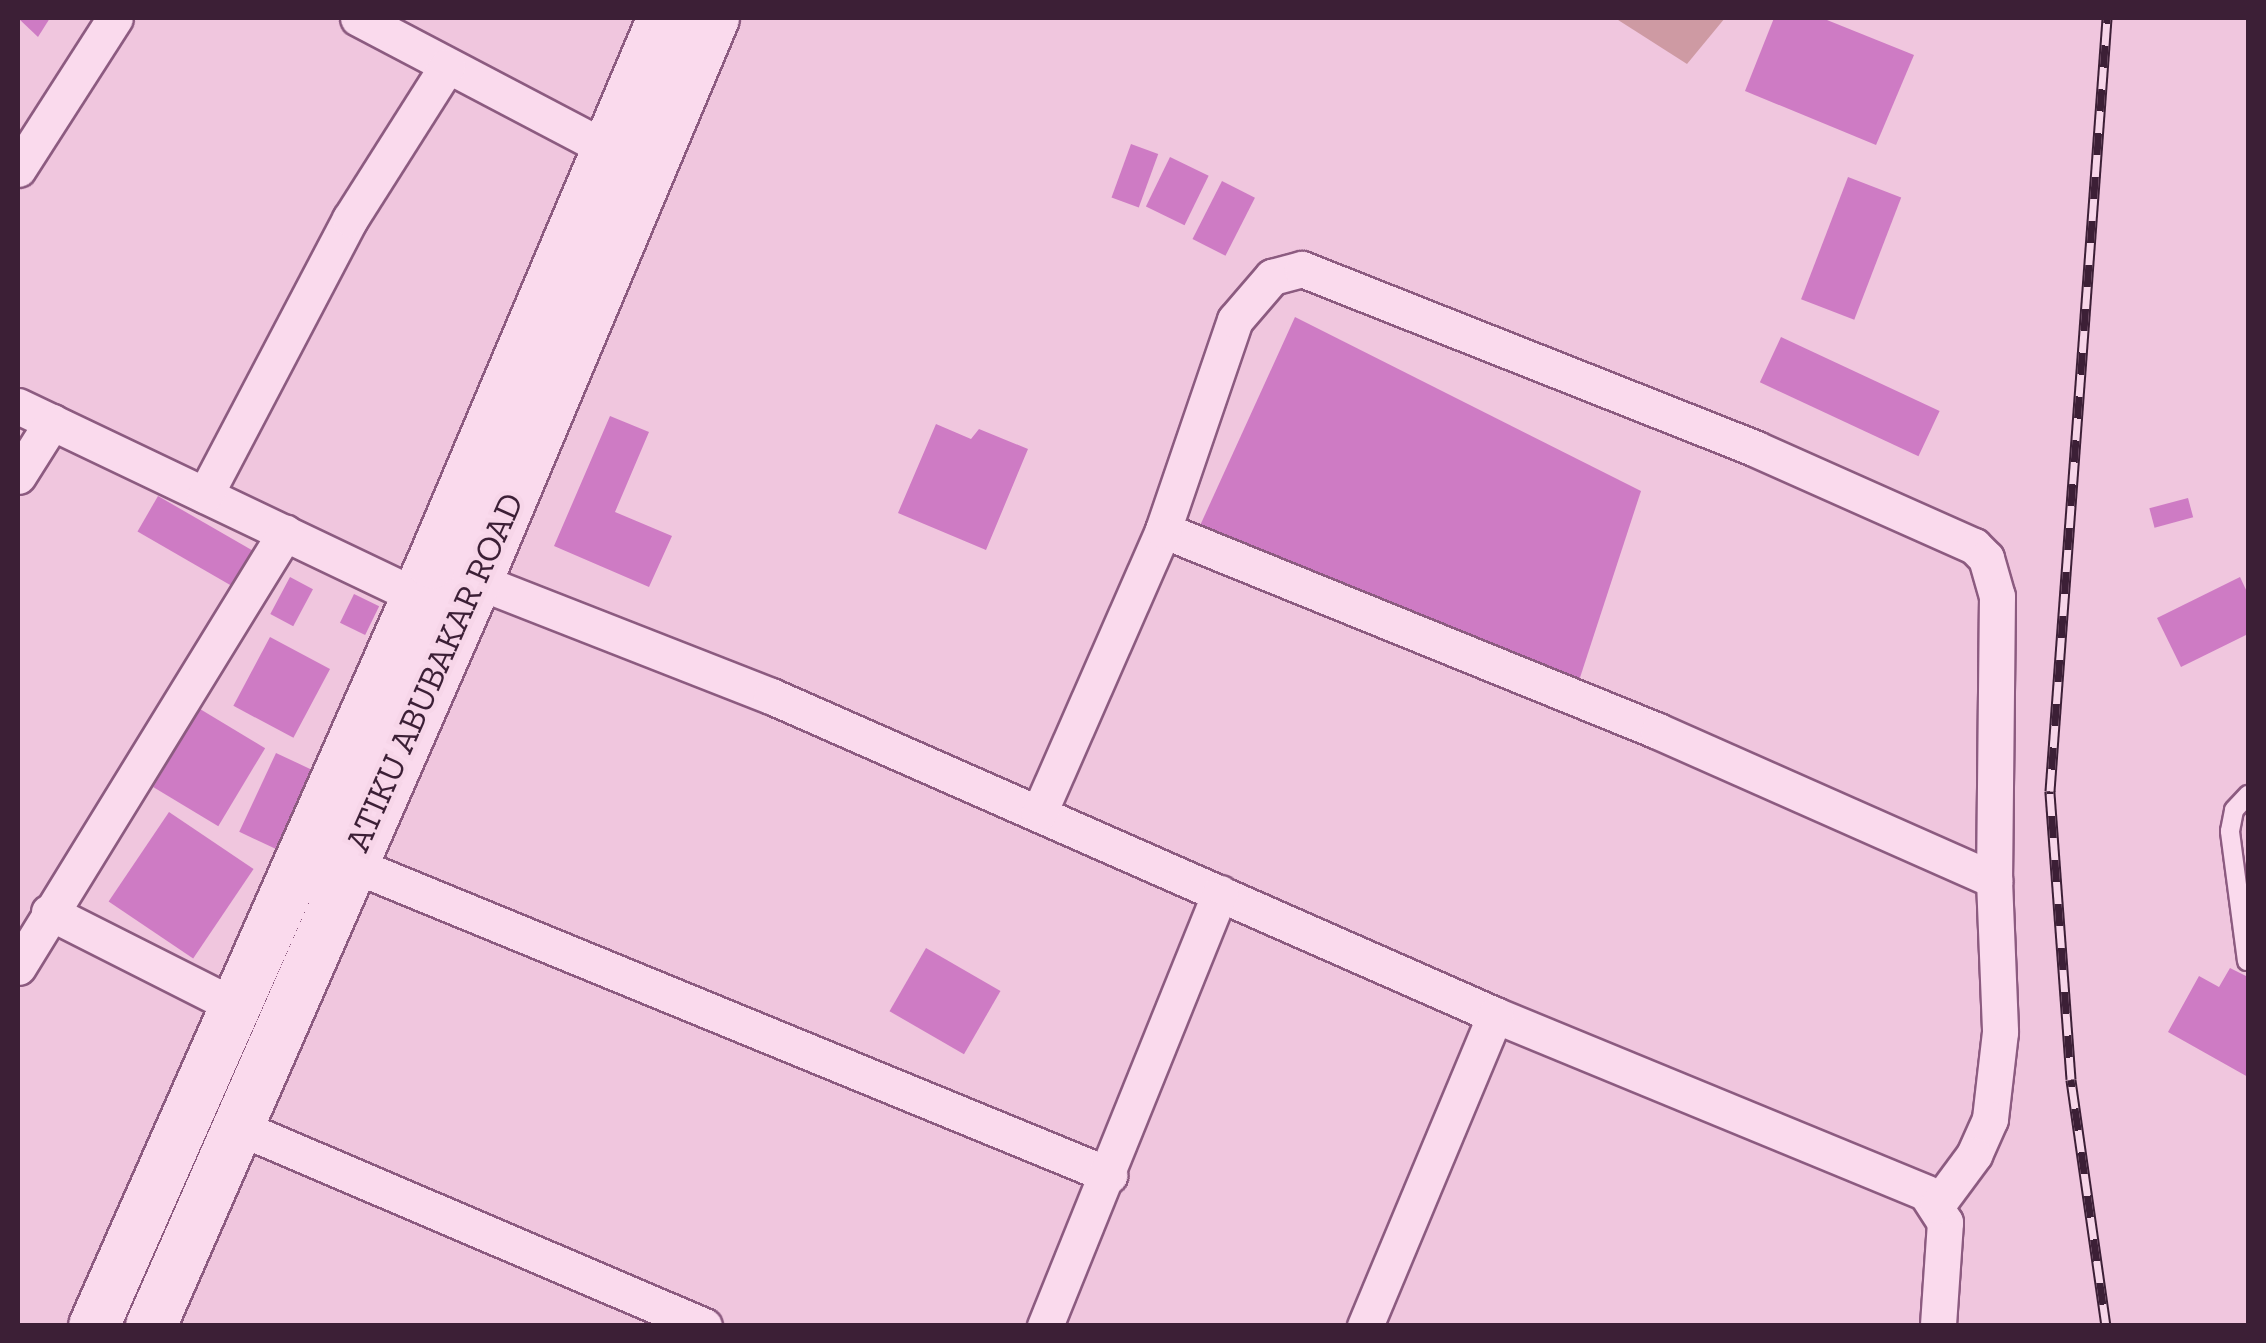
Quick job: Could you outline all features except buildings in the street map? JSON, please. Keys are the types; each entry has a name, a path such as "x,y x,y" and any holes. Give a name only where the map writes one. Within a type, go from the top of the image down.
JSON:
{"street":[{"path":"20,158 114,18"},
{"path":"358,18 650,170"},
{"path":"94,1326 235,1006 442,580 605,148 663,18"},
{"name":"ATIKU ABUBAKAR ROAD","path":"151,1326 349,863 442,580 650,170 714,18"},
{"path":"205,495 350,219 446,66"},
{"path":"1039,813 1162,530 1235,320 1263,283 1302,269 1756,449 1974,546 1986,558 1997,596 1994,880 2000,1032 1990,1119 1974,1155 1937,1205"},
{"path":"18,406 285,533 442,580 771,696 1495,1015 1926,1193 1937,1205 1946,1235 1938,1326"},
{"path":"18,476 52,422"},
{"path":"1162,530 1658,732 1994,880"},
{"path":"18,967 285,533"},
{"path":"349,863 1110,1174"},
{"path":"1045,1326 1110,1174 1220,893"},
{"path":"49,912 235,1006"},
{"path":"1364,1326 1495,1015"},
{"path":"236,1126 704,1326"}],"lane":[{"path":"2247,961 2230,831 2234,810 2248,795"}],"shaded area":[{"path":"1615,18 1725,18 1687,64"}],"railway":[{"path":"2106,1326 2071,1079 2050,791 2107,18"}]}
